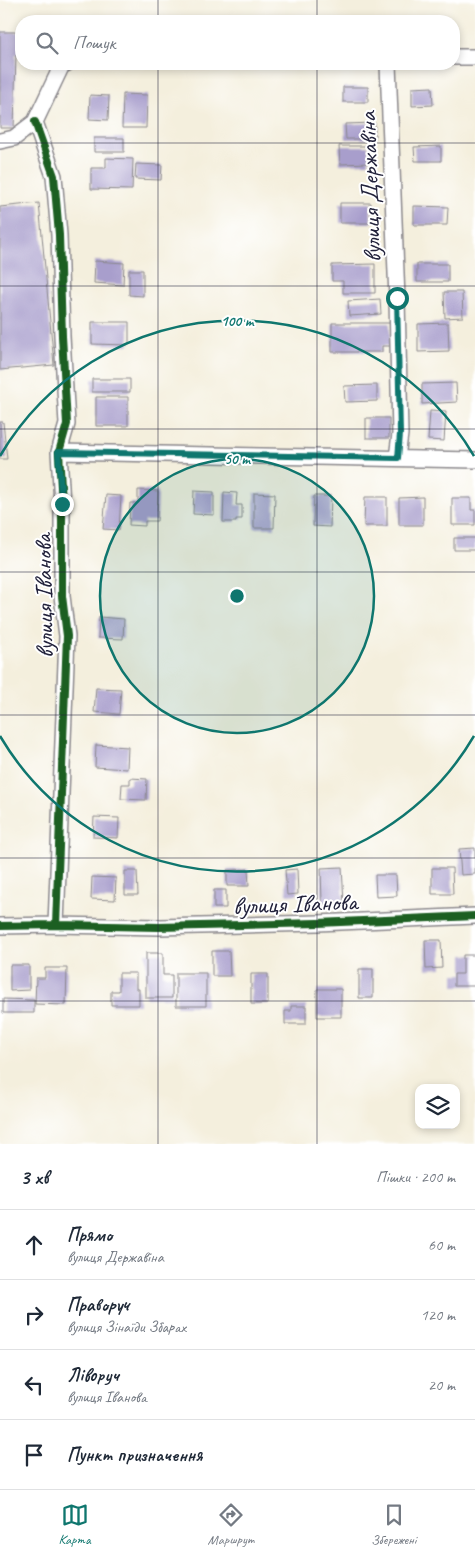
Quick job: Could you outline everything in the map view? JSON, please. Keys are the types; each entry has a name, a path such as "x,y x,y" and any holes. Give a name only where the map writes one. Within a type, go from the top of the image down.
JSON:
{"street":[{"path":"460,57 475,57"},
{"path":"0,141 14,138 35,122 60,70"},
{"name":"вулиця Державіна","path":"388,70 400,434 398,458"},
{"name":"вулиця Іванова","path":"35,122 54,176 59,235 67,424 58,452 62,504 62,596 67,636 56,925"},
{"path":"58,452 475,460"},
{"name":"вулиця Іванова","path":"0,926 159,927 318,923 475,916"}],"building":[{"path":"0,32 15,32 14,128 0,128"},
{"path":"343,87 368,87 368,102 343,102"},
{"path":"432,87 433,105 412,106 412,88"},
{"path":"123,94 147,95 146,128 122,128"},
{"path":"90,95 109,96 108,120 89,119"},
{"path":"375,123 375,139 346,139 345,124"},
{"path":"94,138 124,138 124,152 94,152"},
{"path":"339,146 368,146 369,163 340,164"},
{"path":"441,146 441,161 415,161 414,147"},
{"path":"106,158 133,159 132,190 91,189 91,168 106,168"},
{"path":"136,164 162,165 161,180 135,179"},
{"path":"39,203 54,365 0,370 0,207"},
{"path":"340,203 371,203 371,223 340,223"},
{"path":"414,206 448,207 447,225 414,225"},
{"path":"95,261 124,263 123,285 94,283"},
{"path":"375,264 375,293 343,293 343,281 332,281 332,265"},
{"path":"417,264 448,264 448,282 417,282"},
{"path":"129,270 143,270 143,296 129,295"},
{"path":"444,292 462,292 463,317 445,318"},
{"path":"380,299 381,314 349,316 348,301"},
{"path":"92,322 129,322 129,345 92,344"},
{"path":"332,323 390,323 390,346 382,346 382,352 332,352"},
{"path":"448,323 449,351 418,352 418,324"},
{"path":"92,379 130,379 130,392 92,392"},
{"path":"456,383 457,402 422,404 422,384"},
{"path":"377,385 377,401 345,402 344,386"},
{"path":"96,397 128,397 128,426 96,426"},
{"path":"430,411 446,412 444,441 428,440"},
{"path":"366,418 389,418 389,438 366,438"},
{"path":"0,422 3,422 7,459 0,459"},
{"path":"138,490 158,491 157,521 145,521 145,526 129,525 130,503 138,503"},
{"path":"194,491 214,492 214,515 193,514"},
{"path":"224,492 237,493 236,505 242,505 242,519 236,519 236,522 223,522"},
{"path":"254,493 275,494 274,528 254,528"},
{"path":"106,495 121,496 119,530 103,529"},
{"path":"314,496 331,496 330,527 313,526"},
{"path":"365,497 387,497 387,526 364,526"},
{"path":"423,497 423,525 399,525 399,498"},
{"path":"452,498 471,498 471,510 475,510 475,525 452,525"},
{"path":"454,538 475,538 475,550 454,550"},
{"path":"99,617 124,619 123,639 98,638"},
{"path":"96,688 121,689 119,714 94,712"},
{"path":"96,745 128,747 127,769 95,767"},
{"path":"130,778 147,779 146,800 121,799 122,784 130,784"},
{"path":"94,817 119,818 118,838 93,837"},
{"path":"475,848 475,874 461,875 459,849"},
{"path":"342,867 344,903 322,904 321,868"},
{"path":"432,868 452,868 453,894 432,894"},
{"path":"248,869 249,886 227,886 227,870"},
{"path":"297,869 298,894 287,895 285,870"},
{"path":"125,871 137,871 138,895 125,895"},
{"path":"375,875 396,875 397,896 376,897"},
{"path":"92,877 116,878 115,900 91,899"},
{"path":"214,890 226,890 226,908 214,908"},
{"path":"425,940 441,940 442,968 426,969"},
{"path":"212,951 229,951 230,976 212,976"},
{"path":"146,953 163,953 163,975 172,975 172,998 146,998"},
{"path":"463,955 475,955 475,986 454,986 454,974 463,974"},
{"path":"10,965 29,965 29,990 10,991"},
{"path":"45,968 67,968 66,1005 35,1004 36,978 45,978"},
{"path":"359,969 373,969 373,998 359,998"},
{"path":"119,973 136,973 139,1005 111,1005 111,991 119,991"},
{"path":"176,973 206,973 206,1006 176,1006"},
{"path":"251,974 268,974 268,1004 251,1004"},
{"path":"317,989 341,989 341,1017 317,1017"},
{"path":"3,999 34,1000 34,1013 3,1013"},
{"path":"291,1006 306,1006 306,1024 285,1024 285,1011 291,1011"}],"cycle path":[{"path":"35,122 54,176 59,235 67,424 59,452 62,504 62,596 67,636 56,925"},
{"path":"0,926 159,927 318,923 475,916"}],"route":[{"path":"62,504 58,452 398,458 400,434 397,298"}]}
